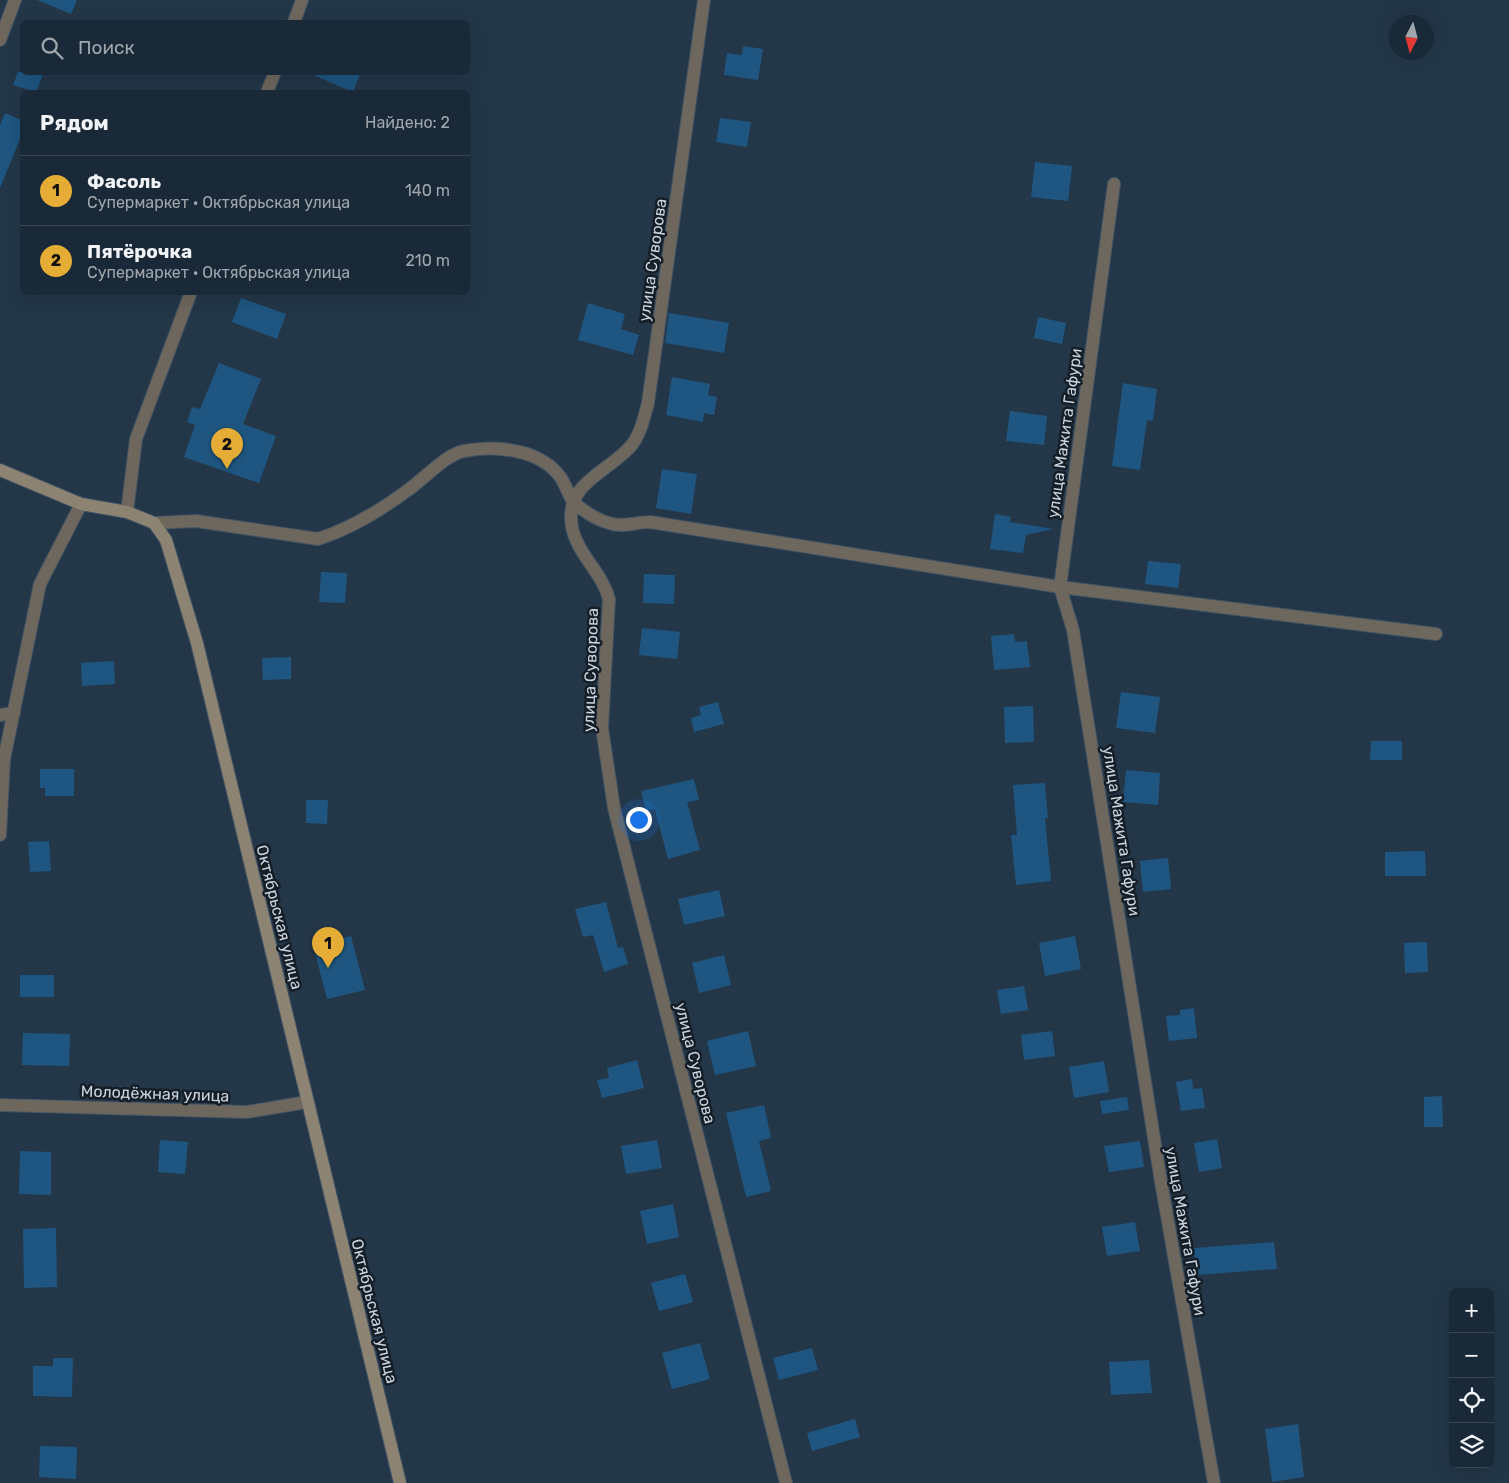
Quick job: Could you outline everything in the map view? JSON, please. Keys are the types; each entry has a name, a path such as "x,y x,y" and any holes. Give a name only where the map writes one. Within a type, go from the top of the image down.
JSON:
{"street":[{"path":"0,40 15,0"},
{"path":"295,20 302,0"},
{"name":"улица Суворова","path":"704,0 648,403 640,429 630,448 600,470 573,501 571,514 575,538 606,585 609,598 602,728 614,808 786,1483"},
{"path":"268,90 274,75"},
{"name":"улица Мажита Гафури","path":"1114,184 1060,587 1073,630 1161,1182 1214,1483"},
{"path":"127,512 136,439 190,295"},
{"path":"0,470 81,504 127,512 154,523 196,521 318,539 337,533 407,491 444,461 461,451 481,449 508,450 532,455 550,464 562,479 573,501 596,518 610,524 650,522 1060,587 1436,634"},
{"path":"0,835 4,758 40,584 81,504"},
{"name":"Октябрьская улица","path":"154,523 166,540 197,643 400,1483"},
{"path":"0,715 14,714"},
{"name":"Молодёжная улица","path":"0,1104 247,1112 307,1102"}],"building":[{"path":"37,0 77,0 71,14"},
{"path":"743,46 763,49 758,80 724,75 727,53 742,55"},
{"path":"18,72 20,72 20,75 43,75 37,90 29,90 13,85"},
{"path":"313,75 360,75 354,90 348,90"},
{"path":"5,113 20,119 20,139 0,188 0,125"},
{"path":"720,118 751,122 747,147 716,142"},
{"path":"1035,162 1072,166 1068,201 1031,197"},
{"path":"241,298 286,314 277,339 232,322"},
{"path":"588,303 625,314 621,329 639,335 633,355 578,340"},
{"path":"669,313 729,323 724,353 665,343"},
{"path":"1038,317 1066,323 1062,344 1034,338"},
{"path":"219,363 261,379 243,424 276,436 259,483 184,457 195,425 187,422 192,407 200,409"},
{"path":"672,377 710,384 708,395 717,397 714,415 704,413 703,422 666,415"},
{"path":"1123,383 1157,389 1153,421 1147,420 1140,470 1112,466"},
{"path":"1010,411 1047,416 1044,445 1006,441"},
{"path":"662,469 697,474 691,514 656,508"},
{"path":"995,514 1011,517 1010,522 1053,529 1026,535 1023,553 990,549"},
{"path":"1148,561 1181,564 1178,588 1145,584"},
{"path":"321,572 347,573 345,603 319,602"},
{"path":"644,574 675,575 674,604 643,603"},
{"path":"642,628 680,632 677,659 639,655"},
{"path":"1014,634 1015,642 1027,641 1030,667 994,670 991,636"},
{"path":"291,657 291,679 263,680 262,658"},
{"path":"114,661 115,684 82,686 81,663"},
{"path":"1121,692 1160,697 1155,733 1116,728"},
{"path":"718,702 724,724 694,732 691,718 701,715 699,707"},
{"path":"1033,706 1034,742 1005,743 1004,707"},
{"path":"1371,741 1402,741 1402,760 1370,760"},
{"path":"40,769 74,769 74,796 45,796 45,788 40,788"},
{"path":"1126,770 1160,773 1158,805 1123,802"},
{"path":"694,779 699,800 687,802 700,850 668,859 655,809 646,811 641,791"},
{"path":"1045,783 1048,818 1045,818 1051,881 1016,885 1011,835 1017,835 1013,785"},
{"path":"306,800 328,800 327,824 306,823"},
{"path":"49,841 51,871 30,872 28,842"},
{"path":"1425,851 1426,876 1385,876 1385,852"},
{"path":"1168,858 1171,889 1143,892 1140,861"},
{"path":"719,890 725,916 684,925 678,899"},
{"path":"606,902 618,948 623,947 628,964 604,972 593,935 583,937 575,909"},
{"path":"351,936 365,990 327,999 313,945"},
{"path":"1075,936 1081,969 1045,976 1039,943"},
{"path":"1427,942 1428,972 1405,973 1404,943"},
{"path":"724,955 731,985 699,993 692,963"},
{"path":"20,975 54,975 54,997 20,997"},
{"path":"1024,986 1028,1010 1001,1014 997,990"},
{"path":"1194,1008 1197,1038 1169,1041 1166,1016 1180,1015 1180,1010"},
{"path":"748,1031 756,1066 715,1075 707,1041"},
{"path":"1052,1031 1055,1056 1024,1060 1021,1035"},
{"path":"23,1033 70,1034 69,1066 22,1065"},
{"path":"637,1060 644,1088 602,1098 597,1080 609,1078 607,1068"},
{"path":"1104,1061 1109,1092 1074,1098 1069,1067"},
{"path":"1192,1079 1193,1089 1202,1088 1205,1108 1181,1111 1176,1082"},
{"path":"1442,1096 1443,1127 1424,1127 1424,1097"},
{"path":"1127,1097 1129,1110 1102,1114 1100,1101"},
{"path":"764,1105 771,1138 759,1141 771,1191 746,1197 726,1113"},
{"path":"1217,1139 1222,1168 1199,1172 1194,1143"},
{"path":"160,1140 188,1142 185,1174 158,1172"},
{"path":"657,1140 662,1168 626,1174 621,1146"},
{"path":"1140,1141 1144,1167 1109,1172 1104,1146"},
{"path":"20,1151 51,1152 51,1195 19,1194"},
{"path":"673,1204 679,1237 647,1244 640,1211"},
{"path":"1135,1222 1140,1251 1107,1256 1102,1227"},
{"path":"56,1228 57,1287 24,1288 23,1229"},
{"path":"1274,1242 1277,1269 1196,1275 1194,1248"},
{"path":"685,1274 693,1302 659,1311 651,1283"},
{"path":"700,1343 710,1379 672,1389 662,1353"},
{"path":"812,1348 818,1370 779,1380 773,1358"},
{"path":"53,1358 73,1358 72,1397 33,1396 33,1366 53,1366"},
{"path":"1149,1360 1152,1393 1111,1395 1109,1362"},
{"path":"855,1419 860,1437 812,1451 807,1433"},
{"path":"1298,1424 1304,1477 1272,1482 1265,1429"},
{"path":"40,1446 77,1447 76,1479 39,1477"}],"place":[{"name":"Пятёрочка","path":"227,469"},
{"name":"Фасоль","path":"328,968"}]}
